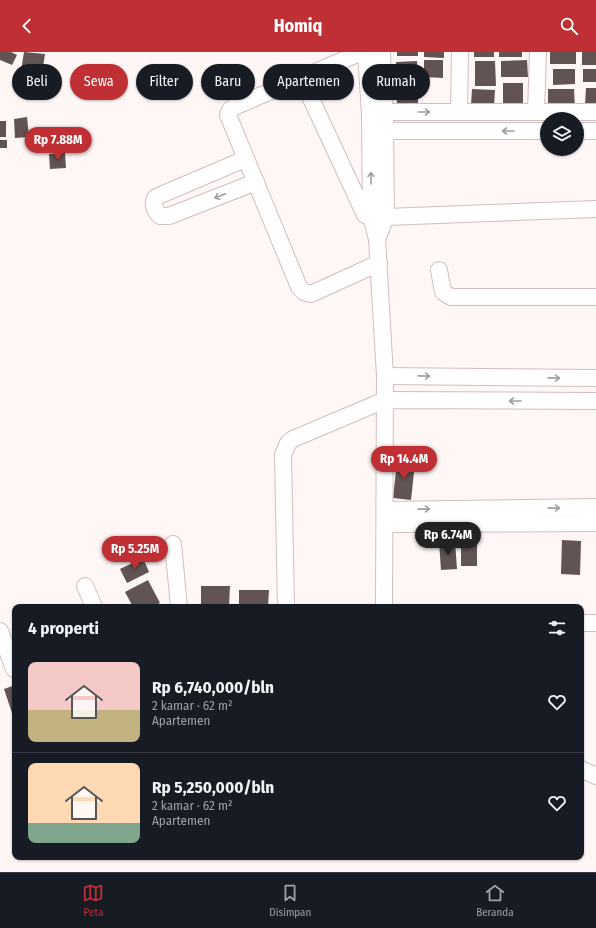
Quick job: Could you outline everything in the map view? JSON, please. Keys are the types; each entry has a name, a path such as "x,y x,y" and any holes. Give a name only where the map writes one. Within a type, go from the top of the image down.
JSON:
{"street":[{"path":"333,64 362,52"},
{"path":"366,52 379,217"},
{"path":"382,52 385,131 377,239 385,376 384,604"},
{"path":"459,112 460,52"},
{"path":"536,111 538,52"},
{"path":"263,94 234,107 230,110 228,115 299,287 304,292 311,294 379,263"},
{"path":"312,100 365,215 379,217 596,209"},
{"path":"385,112 596,112"},
{"path":"385,131 540,131"},
{"path":"584,131 596,131"},
{"path":"245,159 156,197 154,203 156,212 160,216 169,216 256,182"},
{"path":"439,270 443,292 451,297 596,297"},
{"path":"385,376 596,378"},
{"path":"286,604 283,467 284,448 288,443 299,436 385,400 596,401"},
{"path":"385,517 596,507"},
{"path":"385,517 596,523"},
{"path":"173,544 179,604"},
{"path":"85,586 93,604"},
{"path":"584,623 596,623"},
{"path":"0,631 10,670"},
{"path":"584,770 596,776"}],"building":[{"path":"0,52 11,52 17,55 12,65 0,60"},
{"path":"24,52 45,54 44,64 22,64"},
{"path":"397,52 418,52 418,56 397,56"},
{"path":"424,52 444,52 444,58 424,57"},
{"path":"474,52 494,52 494,57 474,57"},
{"path":"499,52 522,52 522,57 499,57"},
{"path":"550,52 576,52 576,64 550,64"},
{"path":"582,52 596,52 596,65 582,65"},
{"path":"424,60 443,60 443,78 430,77 430,64 424,64"},
{"path":"527,60 528,77 501,77 501,61"},
{"path":"417,61 417,64 396,64 396,62"},
{"path":"475,61 495,61 496,86 475,86"},
{"path":"553,69 575,69 575,84 553,85"},
{"path":"583,69 596,69 596,82 583,82"},
{"path":"503,83 523,83 523,107 503,107"},
{"path":"586,88 596,88 596,106 585,105"},
{"path":"472,89 495,90 494,106 471,105"},
{"path":"548,89 574,89 575,109 548,109"},
{"path":"397,100 418,100 418,103 397,104"},
{"path":"27,117 29,137 15,138 14,119"},
{"path":"0,121 6,121 6,137 0,137"},
{"path":"0,140 7,140 7,148 0,148"},
{"path":"65,153 66,168 50,169 49,154"},
{"path":"397,461 415,463 411,500 393,498"},
{"path":"562,540 581,541 580,575 561,574"},
{"path":"455,541 457,569 441,570 439,542"},
{"path":"477,544 477,566 461,566 461,545"},
{"path":"143,558 149,572 127,583 120,569"},
{"path":"148,580 160,603 131,604 125,592"},
{"path":"201,586 230,586 229,604 201,604"},
{"path":"239,590 269,590 268,604 239,604"},
{"path":"12,686 12,713 4,689"}]}
